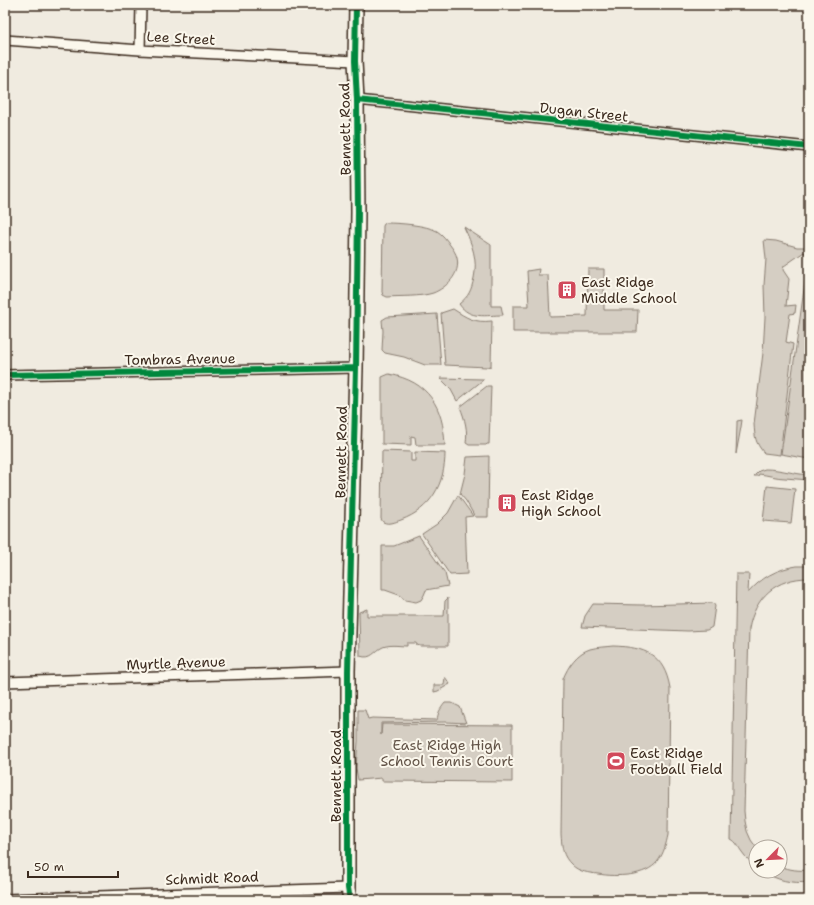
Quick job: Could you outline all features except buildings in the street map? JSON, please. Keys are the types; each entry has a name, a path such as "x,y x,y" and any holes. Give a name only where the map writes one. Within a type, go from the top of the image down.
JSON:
{"street":[{"path":"140,50 141,5"},
{"name":"Bennett Road","path":"349,894 348,671 356,368 358,212 357,100 355,61 356,5"},
{"name":"Lee Street","path":"5,40 140,50 355,61"},
{"name":"Dugan Street","path":"357,100 809,147"},
{"name":"Tombras Avenue","path":"5,374 356,368"},
{"name":"Myrtle Avenue","path":"5,682 348,671"},
{"name":"Schmidt Road","path":"5,899 349,894"}],"green space":[{"path":"386,223 405,224 432,229 437,231 446,239 456,254 458,264 455,275 443,288 433,293 417,296 387,297 383,295 383,226"},
{"path":"464,227 491,245 491,306 501,306 503,315 473,315 463,309 459,304 471,290 475,271 474,252"},
{"path":"764,240 776,241 797,247 809,247 809,259 804,252 784,266 783,270 789,279 786,306 796,305 795,313 790,314 786,342 793,344 780,455 764,453 757,443 754,429 763,353 765,317 764,285 766,259"},
{"path":"539,269 538,275 548,275 550,317 587,316 588,269 604,269 604,310 638,310 637,332 513,332 513,306 529,306 527,271"},
{"path":"809,279 809,459 781,454 805,282"},
{"path":"453,309 471,319 492,321 491,366 445,365 441,313"},
{"path":"437,314 441,365 425,365 404,357 385,353 382,350 382,320 387,317"},
{"path":"389,374 414,383 424,390 431,398 441,419 445,445 416,445 415,437 411,436 411,445 382,444 382,377"},
{"path":"440,378 483,380 457,401 450,388"},
{"path":"487,386 491,386 489,444 469,445 466,443 466,425 460,407"},
{"path":"742,420 741,427 736,454 737,421"},
{"path":"382,451 411,452 411,461 415,461 415,452 445,453 439,485 428,502 412,515 390,523 385,523 381,519"},
{"path":"489,456 488,517 475,517 466,501 460,494 467,457"},
{"path":"765,469 809,475 809,480 779,478 759,474 758,476 754,476 759,471"},
{"path":"767,486 795,489 791,523 763,521"},
{"path":"458,495 473,516 465,517 467,574 450,575 422,534 437,524 448,513"},
{"path":"419,536 445,573 448,586 426,590 421,600 416,602 405,600 399,595 382,590 382,546 394,546"},
{"path":"809,566 809,578 787,581 769,592 756,608 749,629 744,811 747,831 751,839 748,839 748,859 736,843 731,839 736,574 749,574 748,593 758,583 770,575 789,567"},
{"path":"448,598 448,646 420,646 416,643 407,643 407,646 386,646 370,656 360,656 359,612 367,609 367,616 444,616 445,601"},
{"path":"713,603 715,606 712,627 707,630 688,631 582,627 585,616 593,604 642,605"},
{"name":"East Ridge Football Field","path":"613,646 635,648 644,651 658,660 667,676 670,688 668,835 663,852 658,861 646,870 630,875 605,875 581,871 569,862 564,855 561,834 563,679 570,665 585,651 593,648"},
{"path":"445,677 450,684 434,692 434,685 444,685"},
{"name":"East Ridge High School Tennis Court","path":"445,703 452,703 460,707 466,723 381,723 381,735 382,724 512,725 512,782 382,781 382,778 358,780 356,768 358,710 365,710 368,719 437,720 438,715"},
{"path":"788,868 794,870 809,870 809,882 784,881 778,879 788,879"}],"cycle path":[{"path":"350,900 348,888 348,671 356,368 358,212 357,100 355,61 356,5"},
{"path":"357,100 809,147"},
{"path":"5,375 356,368"}],"place":[{"name":"East Ridge Middle School","path":"567,290"},
{"name":"East Ridge High School","path":"507,503"},
{"name":"East Ridge Football Field","path":"616,761"}]}
